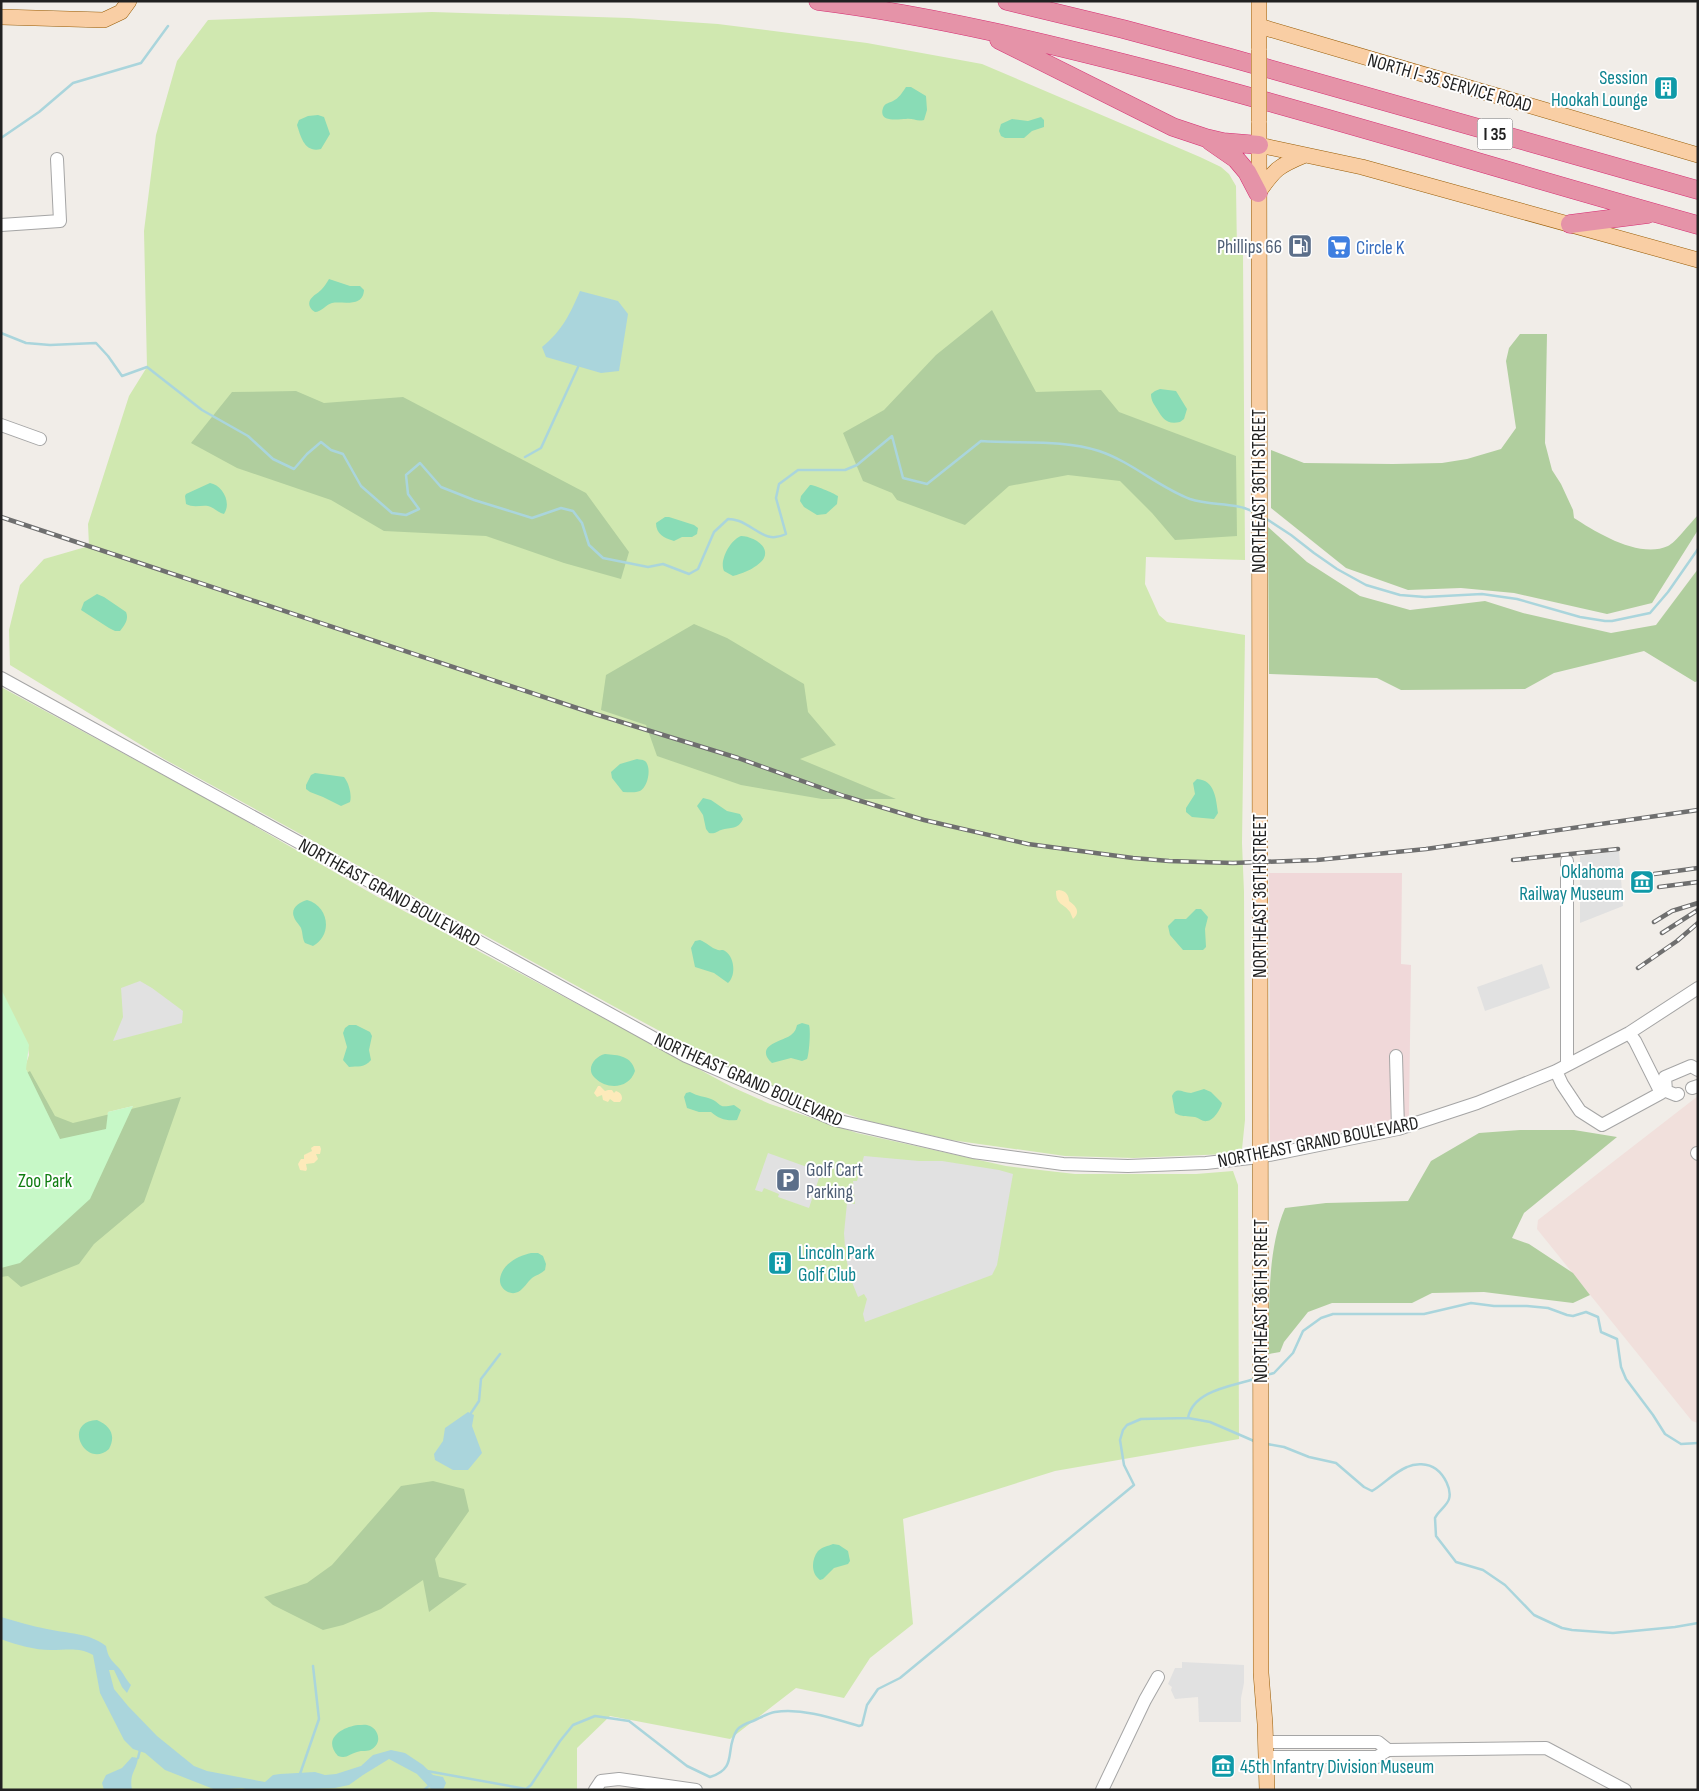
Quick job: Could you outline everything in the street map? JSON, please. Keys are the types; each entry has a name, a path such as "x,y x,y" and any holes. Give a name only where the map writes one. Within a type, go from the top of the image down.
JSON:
{"highway":[{"name":"I 35","path":"818,1 976,28 1052,45 1227,90 1698,225"},
{"name":"I 35","path":"1007,1 1058,12 1222,56 1698,190"},
{"path":"976,28 1173,127 1206,138 1259,145"},
{"path":"1206,138 1236,159 1247,172 1258,193"},
{"path":"1570,224 1656,213"}],"main road":[{"path":"1,17 104,20 121,12 128,1"},
{"name":"NORTHEAST 36TH STREET","path":"1259,1 1261,1673 1267,1790"},
{"name":"NORTH I-35 SERVICE ROAD","path":"1259,26 1698,155"},
{"path":"1259,145 1362,166 1698,260"},
{"path":"1258,193 1272,172 1283,164 1305,155"}],"street":[{"path":"1,225 60,221 57,159"},
{"path":"1,425 40,439"},
{"name":"NORTHEAST GRAND BOULEVARD","path":"1,678 686,1056 835,1120 973,1152 1063,1164 1128,1166 1206,1163 1259,1156 1398,1129 1478,1103 1562,1068 1629,1033 1698,988"},
{"path":"1567,861 1562,1084 1580,1111 1602,1125 1668,1093"},
{"path":"1629,1033 1668,1093"},
{"path":"1396,1056 1398,1129"},
{"path":"1668,1093 1665,1077 1691,1066 1698,1070"},
{"path":"1102,1790 1158,1677"},
{"path":"1266,1750 1378,1742 1388,1750 1546,1748 1625,1790"},
{"path":"595,1790 601,1782 619,1779 696,1790"}],"shaded area":[{"path":"1619,851 1623,906 1580,923 1580,856"},
{"path":"1269,873 1402,873 1401,964 1411,965 1409,1116 1324,1136 1270,1142"},
{"path":"1542,964 1550,988 1485,1011 1477,987"},
{"path":"140,981 183,1011 182,1023 113,1041 123,1017 121,988"},
{"path":"1698,1096 1698,1423 1692,1421 1537,1229 1538,1220"},
{"name":"Golf Cart Parking","path":"768,1153 821,1172 809,1208 778,1197 779,1194 764,1188 762,1192 755,1190"},
{"path":"864,1156 942,1161 1013,1174 997,1265 992,1275 865,1322 863,1314 867,1299 864,1294 858,1297 850,1277 846,1257 854,1255 852,1247 845,1247 844,1233 847,1203 855,1204 853,1181 857,1181"},
{"path":"1182,1662 1244,1665 1241,1722 1199,1722 1198,1697 1175,1699 1171,1690 1172,1687 1168,1684 1175,1668 1182,1668"}],"green space":[{"path":"432,12 629,18 718,24 867,43 982,64 1200,157 1221,167 1229,174 1236,186 1237,253 1243,255 1245,560 1146,557 1145,584 1159,615 1167,622 1245,635 1242,843 1245,1120 1242,1149 1227,1154 1134,1158 1065,1156 951,1140 864,1120 775,1088 736,1072 615,1007 164,759 10,665 9,630 20,585 44,559 89,546 88,524 129,396 147,367 144,231 156,135 177,61 208,20"},
{"path":"906,87 911,87 926,96 927,110 924,120 890,119 883,116 884,106 897,98"},
{"path":"318,115 324,117 330,134 321,149 316,150 307,147 297,125 299,120 308,116"},
{"path":"1041,117 1044,120 1044,127 1032,131 1024,138 1005,138 1001,136 999,131 1001,124 1012,119 1028,121"},
{"path":"329,279 350,286 360,286 364,290 363,296 352,303 332,303 315,312 310,307 310,301"},
{"path":"992,310 1036,392 1101,390 1119,412 1236,456 1237,536 1175,540 1152,513 1120,481 1068,475 1009,486 965,525 897,500 892,493 863,481 843,433 884,410 936,355"},
{"path":"1520,334 1547,334 1545,443 1552,470 1573,510 1574,518 1606,537 1632,547 1657,549 1671,544 1698,515 1698,530 1652,603 1607,614 1514,593 1461,588 1408,590 1346,568 1271,508 1271,450 1304,463 1393,464 1442,463 1467,459 1501,449 1516,428 1506,361 1509,348"},
{"path":"1160,389 1176,391 1187,409 1184,419 1180,422 1172,423 1161,416 1151,394"},
{"path":"296,391 324,403 403,397 586,493 629,552 621,579 564,563 486,536 384,531 331,500 237,468 191,443 232,392"},
{"path":"210,483 222,491 226,499 227,504 224,514 208,506 186,504 186,494"},
{"path":"810,485 838,496 837,504 826,514 817,515 804,507 800,501 801,496"},
{"path":"665,517 694,525 698,528 697,534 674,541 664,537 657,530 656,523"},
{"path":"1268,527 1307,562 1360,596 1410,610 1485,601 1523,613 1611,633 1656,625 1698,569 1698,681 1695,682 1644,651 1554,673 1525,689 1401,690 1377,678 1269,674"},
{"path":"741,536 750,538 762,545 765,553 764,558 754,567 733,576 724,571 724,557 729,546"},
{"path":"97,594 126,612 126,622 120,631 109,628 81,610 84,602"},
{"path":"694,624 727,638 804,684 808,712 836,745 800,759 896,799 822,799 741,785 657,756 646,725 601,710 606,675"},
{"path":"1,687 211,801 376,896 732,1087 770,1104 857,1133 1006,1166 1075,1174 1196,1174 1233,1171 1238,1185 1239,1439 1055,1471 903,1519 913,1624 870,1658 844,1698 796,1688 730,1739 610,1716 577,1748 577,1790 1,1790 1,1268 133,1106 108,1112 106,1129 60,1139 26,1070 24,1070 29,1055 28,1047 1,992"},
{"path":"637,759 644,760 647,764 649,772 647,781 640,791 623,792 612,778 611,772 620,764"},
{"path":"315,773 344,777 350,789 350,802 341,806 306,789 311,775"},
{"path":"1197,779 1208,783 1214,791 1218,813 1214,819 1192,817 1186,812 1186,808 1195,794 1193,783"},
{"path":"703,798 711,800 727,811 740,814 743,819 741,823 734,828 709,833 706,829 703,815 697,806"},
{"path":"307,900 320,908 326,921 324,935 313,946 305,943 301,928 293,914 296,906"},
{"path":"1196,909 1201,909 1208,917 1205,929 1206,947 1203,950 1183,950 1170,935 1168,926 1175,919 1186,919"},
{"path":"700,940 715,949 724,950 731,958 733,971 731,980 728,983 714,973 695,967 691,948 695,941"},
{"name":"Zoo Park","path":"1,989 29,1045 26,1069 60,1139 106,1129 108,1112 133,1106 90,1199 20,1263 1,1268"},
{"path":"802,1023 809,1025 810,1028 807,1059 802,1061 791,1058 772,1063 767,1057 766,1052 768,1048 772,1044 791,1035 797,1025"},
{"path":"349,1025 356,1025 370,1032 372,1036 369,1050 371,1060 369,1063 349,1067 343,1060 347,1047 343,1033"},
{"path":"605,1054 624,1057 631,1062 635,1071 628,1081 617,1086 611,1086 595,1078 591,1071 592,1063 598,1057"},
{"path":"30,1071 55,1116 73,1123 181,1097 144,1202 94,1244 79,1264 21,1287 8,1276 1,1277 1,1171 21,1076"},
{"path":"1204,1089 1211,1092 1222,1103 1212,1119 1204,1121 1175,1113 1172,1096 1176,1091 1191,1093"},
{"path":"690,1092 711,1099 722,1106 734,1105 741,1110 737,1120 723,1119 711,1112 699,1112 687,1108 684,1097 686,1093"},
{"path":"1520,1130 1574,1130 1617,1137 1524,1213 1512,1238 1529,1244 1573,1273 1590,1295 1573,1303 1484,1292 1432,1293 1412,1303 1332,1303 1308,1312 1284,1342 1280,1352 1269,1354 1269,1299 1272,1261 1279,1224 1285,1208 1326,1203 1408,1201 1431,1161 1479,1133"},
{"path":"538,1253 543,1256 546,1264 545,1270 532,1278 518,1292 512,1293 503,1289 500,1279 507,1265 521,1256"},
{"path":"97,1420 109,1428 112,1440 109,1449 100,1454 92,1454 81,1443 79,1436 80,1428 86,1423"},
{"path":"433,1481 464,1489 469,1511 435,1559 439,1577 467,1584 429,1612 423,1580 381,1609 343,1625 323,1630 273,1605 264,1597 307,1583 332,1565 401,1486"},
{"path":"833,1544 839,1545 848,1551 850,1561 848,1564 834,1568 820,1580 814,1571 814,1558 818,1551"},
{"path":"358,1725 367,1725 376,1730 377,1743 370,1750 359,1751 346,1757 338,1756 332,1744 333,1739 340,1731"}],"sand":[{"path":"1059,890 1067,894 1069,901 1077,909 1077,914 1073,919 1068,909 1057,899 1056,891"},
{"path":"598,1086 605,1091 612,1090 614,1093 618,1092 621,1094 622,1099 620,1102 614,1102 610,1099 608,1102 603,1100 602,1095 597,1097 594,1093"},
{"path":"320,1146 321,1149 320,1154 316,1154 318,1159 314,1163 306,1164 306,1171 300,1170 298,1164 301,1159 304,1159 304,1155 312,1151 311,1148"}],"water":[{"path":"580,291 618,301 628,314 619,371 601,373 546,357 542,347 565,322"},
{"path":"468,1412 474,1415 472,1426 482,1453 468,1470 453,1470 435,1460 434,1454 443,1441 445,1428"},
{"path":"1,1617 41,1628 85,1636 99,1641 106,1646 110,1658 131,1685 127,1693 114,1670 109,1670 114,1689 157,1736 194,1766 207,1771 265,1782 273,1775 280,1774 315,1772 325,1775 336,1774 361,1766 373,1755 391,1750 405,1753 423,1765 433,1775 443,1777 446,1783 443,1790 432,1790 417,1774 389,1759 349,1785 335,1788 249,1790 242,1788 216,1790 165,1770 145,1753 133,1749 124,1740 100,1693 93,1655 78,1650 32,1648 1,1639"},
{"path":"132,1757 138,1758 132,1776 132,1790 104,1790 102,1783 106,1775 122,1768"}],"waterway":[{"path":"1,138 39,112 73,83 141,63 168,26"},
{"path":"1,333 26,343 50,345 96,343 122,376 147,367 202,410 248,436 273,459 294,469 321,442 331,450 343,454 361,486 392,513 406,515 419,509 408,494 406,475 420,463 441,487 474,500 532,518 561,508 573,511 582,523 589,545 603,558 648,567 663,564 689,574 698,569 714,532 728,519 739,521 767,536 779,537 786,534 776,498 779,484 798,470 845,470 857,465 892,436 903,478 927,484 981,441 1056,443 1085,447 1123,461 1167,488 1190,499 1206,503 1231,505 1254,512"},
{"path":"525,457 541,448 578,367"},
{"path":"1265,518 1337,569 1366,585 1400,595 1425,597 1482,594 1517,599 1580,617 1605,621 1650,613 1668,592 1698,549"},
{"path":"1267,1375 1274,1373 1293,1353 1303,1331 1321,1318 1333,1314 1424,1314 1471,1303 1494,1306 1548,1308 1573,1316 1586,1312 1598,1317 1601,1332 1617,1339 1621,1367 1626,1379 1665,1434 1681,1444 1698,1443"},
{"path":"471,1413 479,1401 481,1379 500,1354"},
{"path":"1188,1418 1191,1409 1197,1401 1206,1395 1225,1387 1254,1379"},
{"path":"427,1771 526,1789 531,1785 573,1725 595,1716 629,1721 687,1766 710,1777 725,1769 730,1757 733,1737 737,1730 744,1724 770,1713 796,1711 828,1717 859,1726 862,1725 867,1705 878,1689 900,1678 1134,1485 1124,1465 1120,1440 1123,1430 1127,1425 1141,1419 1188,1418 1210,1422 1254,1441"},
{"path":"1267,1444 1284,1447 1309,1457 1336,1463 1364,1487 1372,1491 1402,1469 1418,1464 1433,1467 1447,1482 1450,1495 1448,1502 1435,1518 1436,1536 1456,1562 1483,1570 1505,1585 1534,1615 1562,1628 1613,1633 1698,1623"},
{"path":"300,1774 319,1719 313,1666"},
{"path":"138,1758 140,1750"},
{"path":"424,1790 430,1785"}],"railway":[{"path":"1,517 595,714 738,758 844,796 924,820 1028,844 1169,861 1233,863 1317,860 1426,849 1698,810"},
{"path":"1513,860 1618,849"},
{"path":"1654,874 1698,868"},
{"path":"1659,887 1698,882"},
{"path":"1654,922 1672,911 1698,903"},
{"path":"1662,933 1698,910"},
{"path":"1638,968 1677,941 1698,923"}],"place":[{"name":"Session Hookah Lounge","path":"1666,88"},
{"name":"Phillips 66","path":"1300,246"},
{"name":"Circle K","path":"1339,247"},
{"name":"Oklahoma Railway Museum","path":"1642,882"},
{"name":"Golf Cart Parking","path":"788,1180"},
{"name":"Lincoln Park Golf Club","path":"780,1263"},
{"name":"45th Infantry Division Museum","path":"1223,1766"}]}
